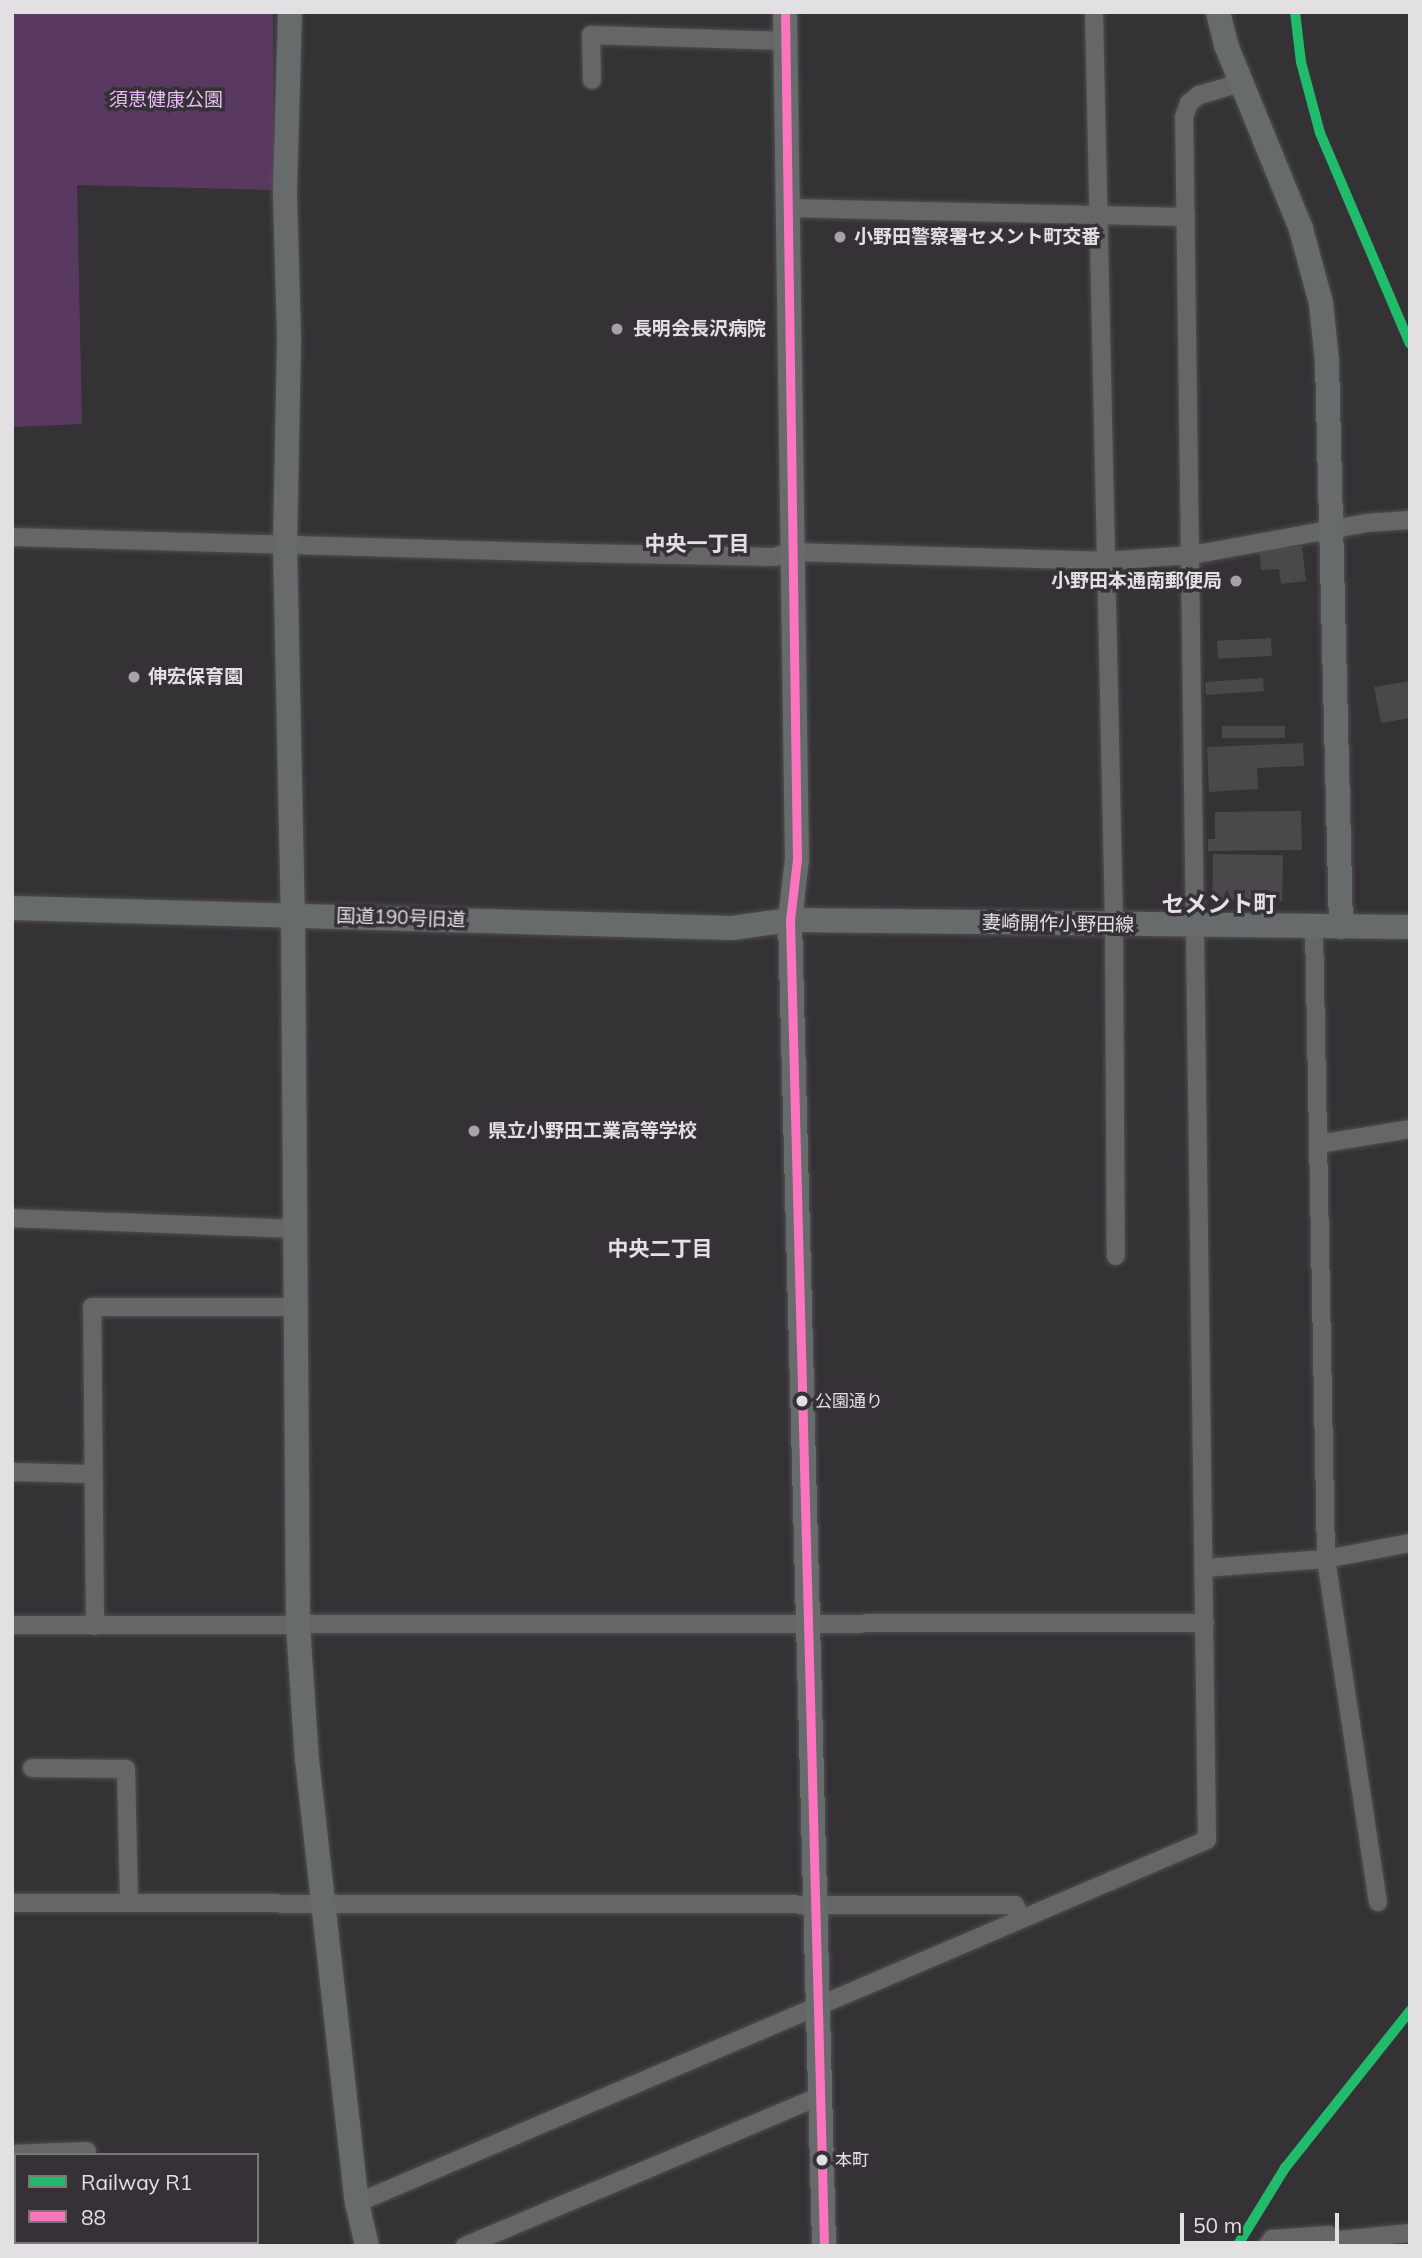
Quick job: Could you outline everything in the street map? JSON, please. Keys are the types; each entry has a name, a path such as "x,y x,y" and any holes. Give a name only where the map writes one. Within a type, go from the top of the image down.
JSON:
{"street":[{"path":"290,12 285,194 289,340 285,543 293,915 298,1625 301,1696 324,1906 357,2203 367,2246"},
{"path":"785,12 797,859 790,920 824,2246"},
{"path":"1094,12 1114,924 1116,1256"},
{"path":"1218,12 1241,83 1314,268 1326,361 1341,927"},
{"path":"592,80 591,35 785,41"},
{"path":"357,2203 1207,1840 1192,555 1184,117 1189,103 1199,95 1241,83"},
{"path":"787,208 1186,217"},
{"path":"12,537 760,557 792,552 1105,561 1192,555 1410,520"},
{"name":"国道190号旧道","path":"12,908 732,928 790,920"},
{"name":"妻崎開作小野田線","path":"790,920 1410,927"},
{"path":"1314,927 1326,1559 1378,1902"},
{"path":"1320,1144 1410,1129"},
{"path":"12,1218 296,1229"},
{"path":"95,1626 92,1307 296,1307"},
{"path":"12,1472 93,1474"},
{"path":"1204,1568 1326,1559 1410,1543"},
{"path":"12,1625 1205,1623"},
{"path":"32,1768 126,1769 129,1903"},
{"path":"12,1903 324,1906 1015,1905 1021,1918"},
{"path":"466,2246 820,2096"},
{"path":"37,2153 87,2151"},
{"path":"1267,2246 1272,2239 1329,2235 1339,2240 1410,2232"}],"green space":[{"name":"須恵健康公園","path":"12,12 273,12 274,190 77,185 82,424 12,427"}],"building":[{"path":"1302,546 1306,581 1281,584 1279,569 1261,570 1259,549"},
{"path":"1271,638 1272,656 1218,659 1217,641"},
{"path":"1263,678 1264,691 1206,695 1205,682"},
{"path":"1410,681 1410,718 1381,723 1374,687"},
{"path":"1222,726 1285,726 1285,738 1222,738"},
{"path":"1303,743 1304,766 1257,768 1258,789 1209,792 1207,747"},
{"path":"1301,811 1302,850 1208,851 1208,839 1215,839 1215,812"},
{"path":"1213,854 1283,855 1282,901 1212,900"}],"rail line":[{"name":"R1","path":"1295,12 1301,62 1320,133 1410,344"},
{"name":"R1","path":"1237,2246 1285,2168 1410,2011"}],"transit line":[{"name":"88","path":"785,12 797,859 790,920 824,2246"}],"place":[{"name":"小野田警察署セメント町交番","path":"840,237"},
{"name":"長明会長沢病院","path":"617,329"},
{"name":"小野田本通南郵便局","path":"1236,581"},
{"name":"伸宏保育園","path":"134,677"},
{"name":"県立小野田工業高等学校","path":"474,1131"},
{"name":"公園通り","path":"802,1401"},
{"name":"本町","path":"822,2160"}],"district":[{"name":"中央一丁目","path":"697,543"},
{"name":"セメント町","path":"1219,904"},
{"name":"中央二丁目","path":"660,1248"}]}
